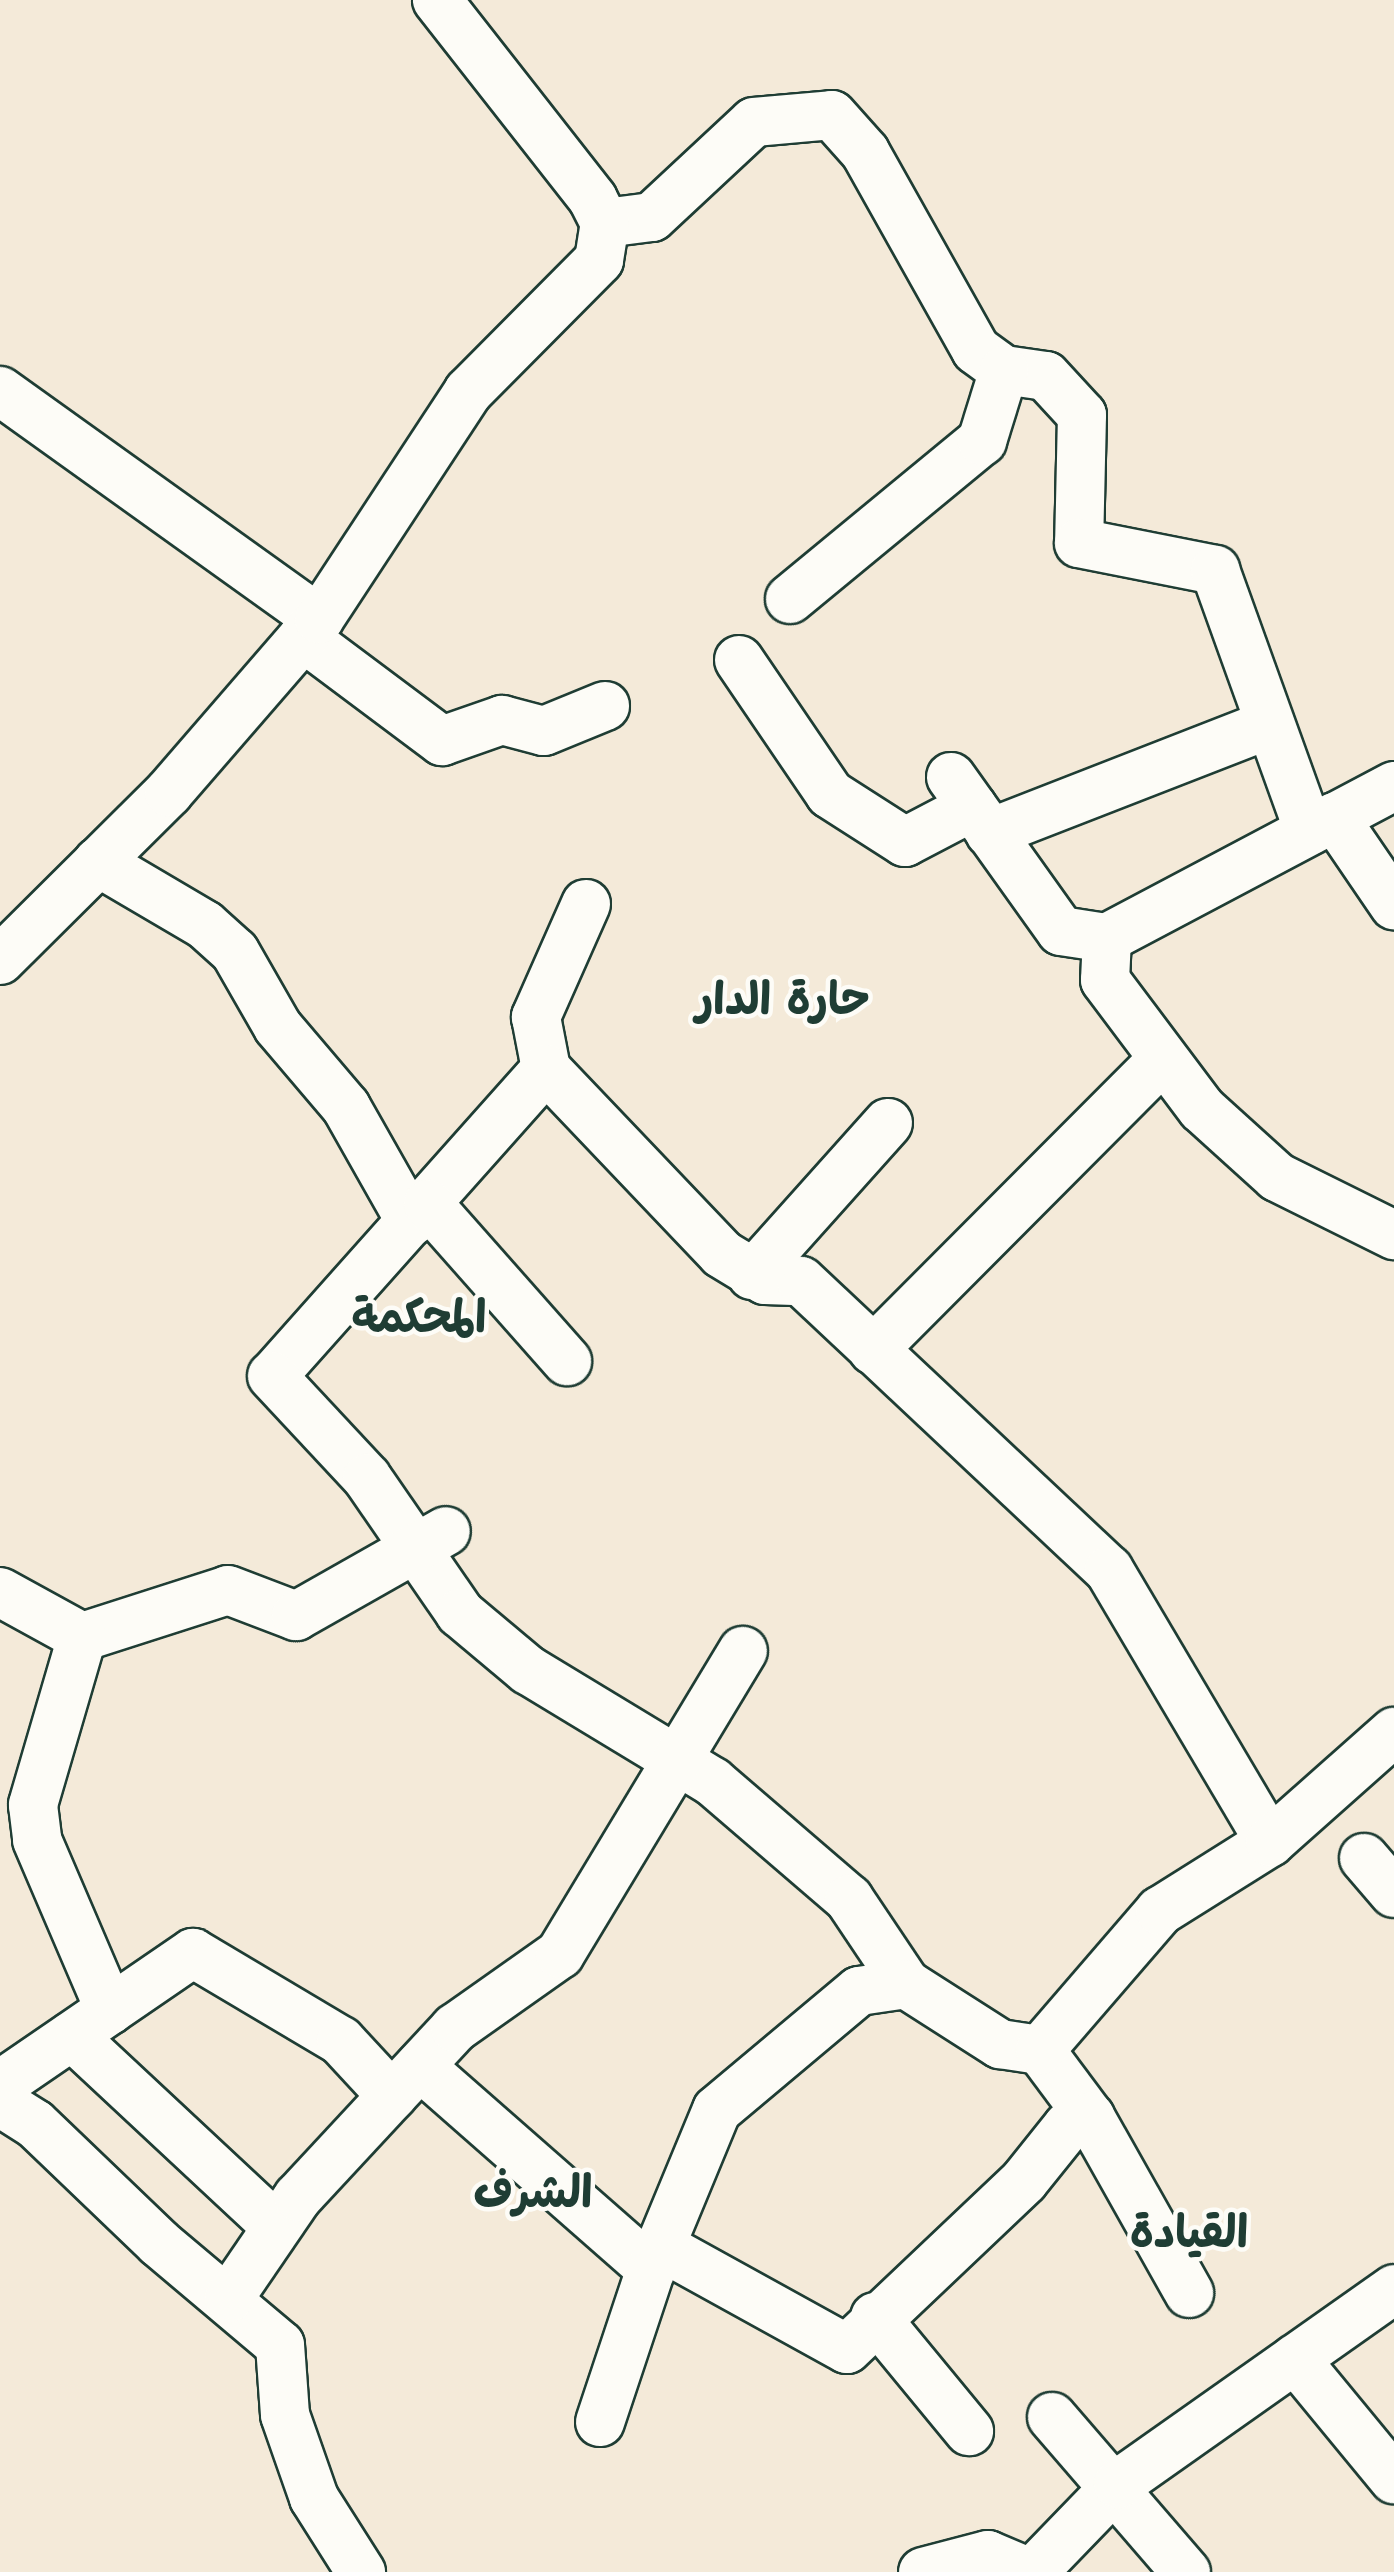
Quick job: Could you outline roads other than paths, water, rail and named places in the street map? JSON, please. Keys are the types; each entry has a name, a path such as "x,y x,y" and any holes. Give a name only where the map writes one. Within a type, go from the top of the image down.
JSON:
{"street":[{"path":"0,960 98,862 311,628 468,392 599,260 605,223 437,0"},
{"path":"605,223 652,217 754,122 832,115 864,152 976,350 1004,370 1046,376 1082,414 1079,543 1215,570 1270,724 1322,824 1394,905"},
{"path":"790,599 982,441 1004,370"},
{"path":"0,391 311,628 442,740 502,720 544,731 605,706"},
{"path":"740,660 830,794 906,842 971,806 1270,724"},
{"path":"971,806 1061,932 1107,938 1394,786"},
{"path":"98,862 205,925 235,952 278,1027 346,1108 419,1213 567,1361"},
{"path":"586,904 536,1017 546,1069 722,1254 752,1276 801,1282 1109,1570 1270,1842"},
{"path":"1107,938 1105,980 1202,1109 1277,1177 1394,1235"},
{"path":"873,1350 1163,1058"},
{"path":"546,1069 272,1376 367,1478 431,1539 460,1613 528,1670 675,1756 849,1899 906,1984 1000,2044 1040,2050 1090,2117 1189,2294"},
{"path":"752,1276 888,1123"},
{"path":"0,1592 82,1636 228,1590 296,1616 431,1539"},
{"path":"82,1636 33,1805 37,1840 91,2023 277,2227"},
{"path":"230,2298 277,2227 455,2028 560,1954 675,1756 742,1651"},
{"path":"1040,2050 1160,1911 1270,1842 1394,1732"},
{"path":"0,2085 194,1953 406,2081 656,2258 847,2349 875,2317 1024,2181 1068,2126 1090,2117"},
{"path":"600,2422 656,2258 717,2110 859,1990 906,1984"},
{"path":"0,2102 35,2124 159,2243 230,2298 280,2345 286,2414 314,2498 362,2572"},
{"path":"923,2572 988,2554 1020,2570 1111,2492 1295,2359 1387,2308"},
{"path":"875,2317 970,2431"},
{"path":"1295,2359 1394,2480"},
{"path":"1052,2417 1111,2492 1186,2572"}],"district":[{"name":"حارة الدار","path":"783,999"},
{"name":"المحكمة","path":"419,1317"},
{"name":"الشرف","path":"533,2192"},
{"name":"القيادة","path":"1189,2232"}]}
